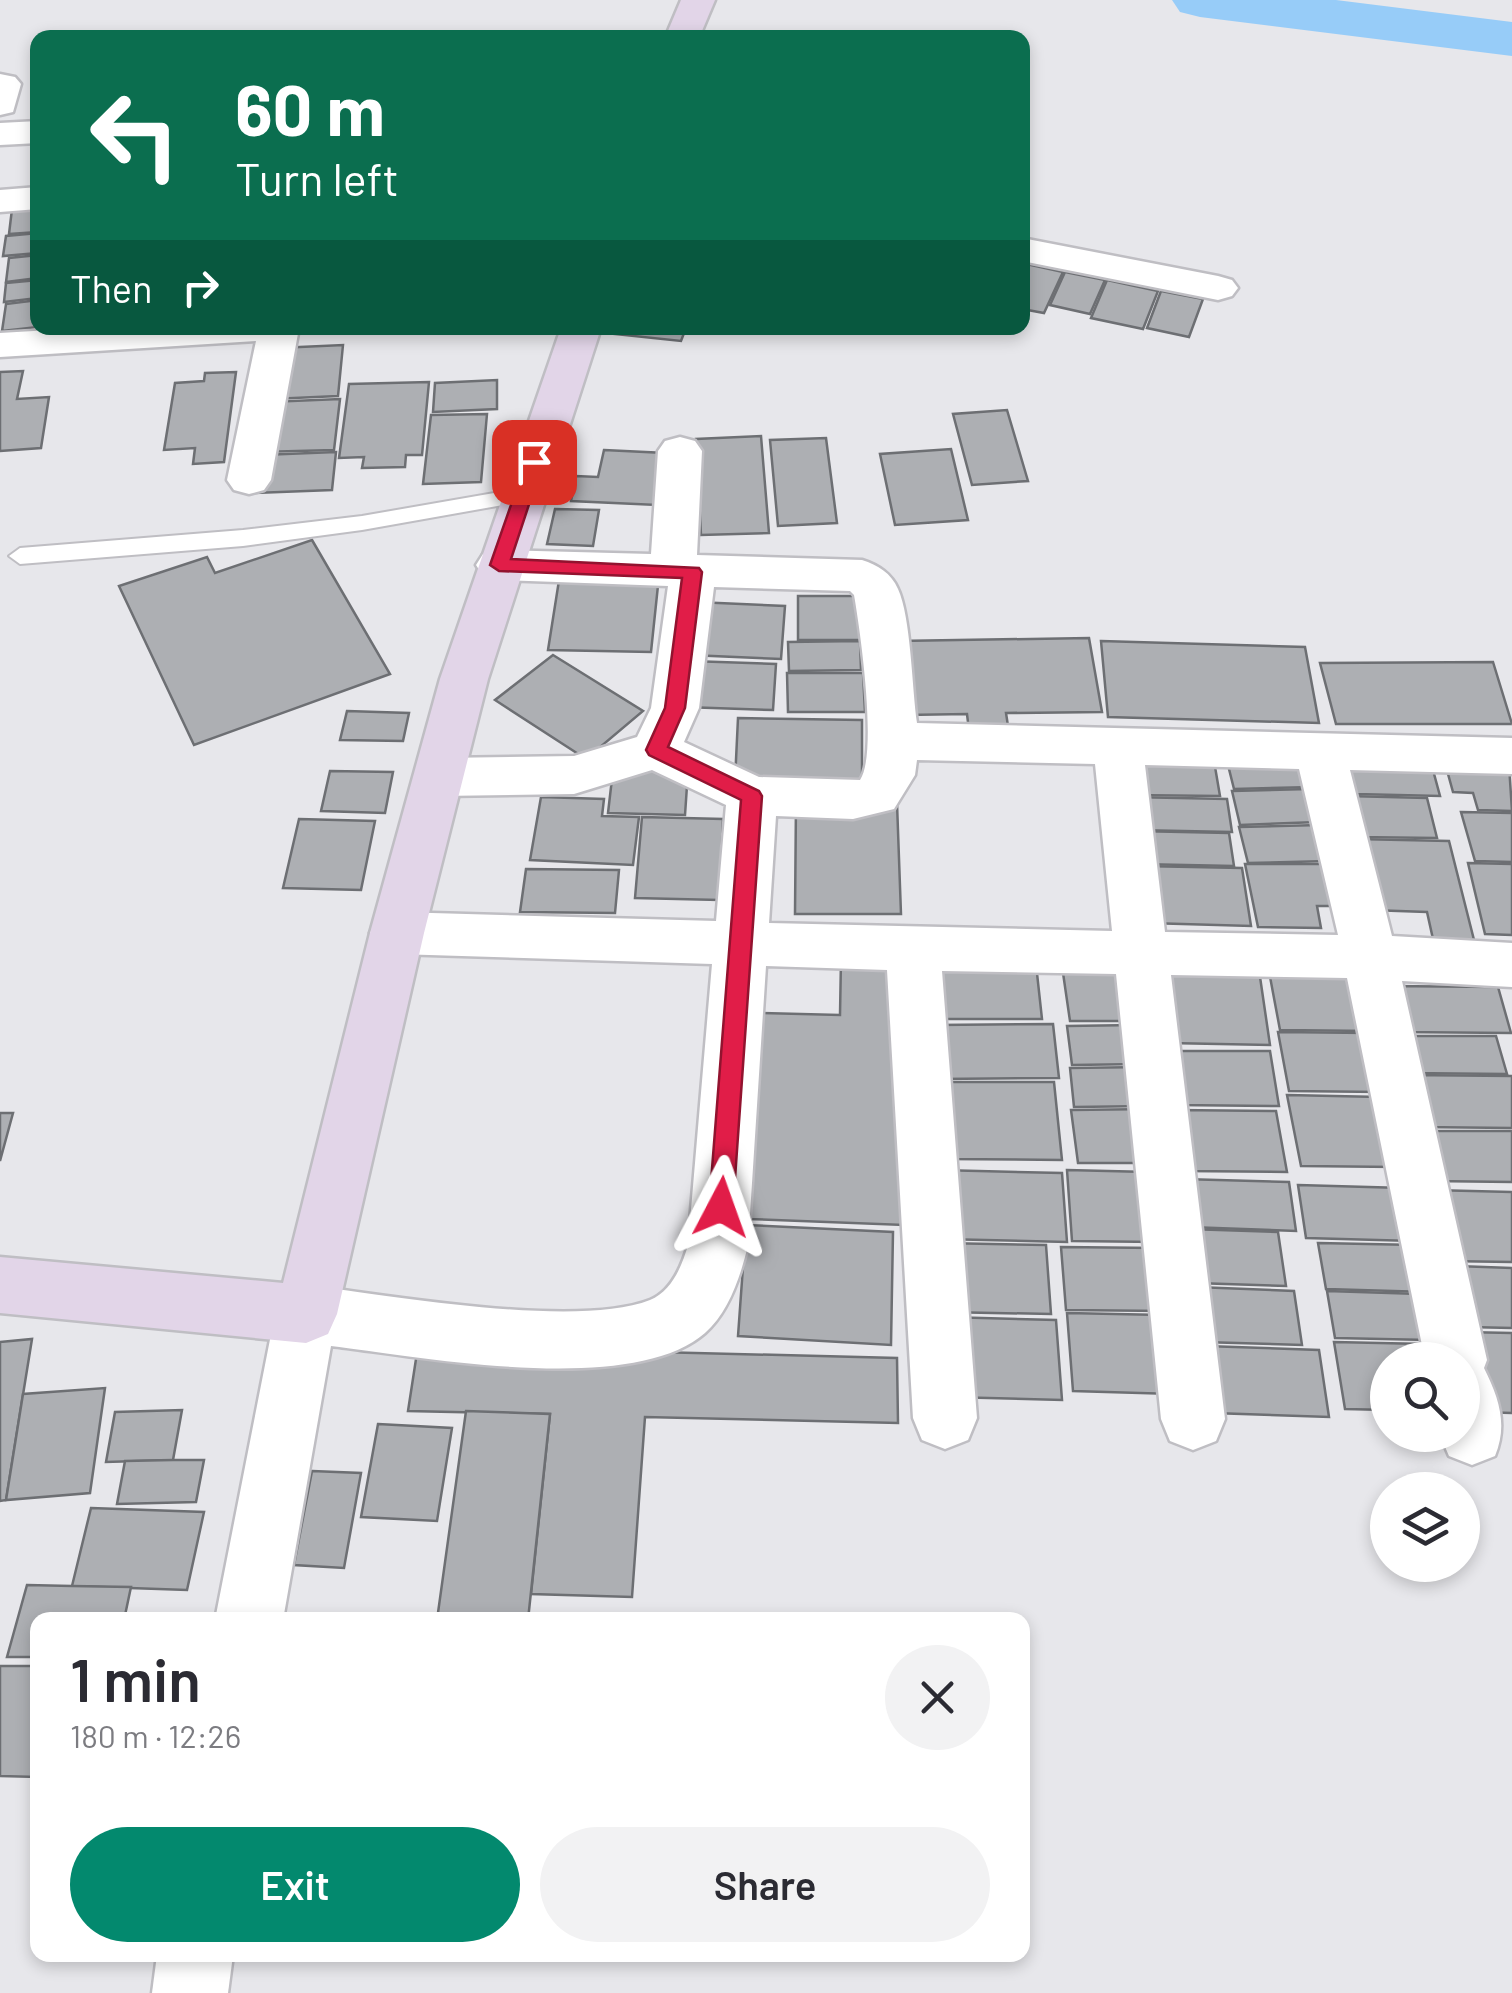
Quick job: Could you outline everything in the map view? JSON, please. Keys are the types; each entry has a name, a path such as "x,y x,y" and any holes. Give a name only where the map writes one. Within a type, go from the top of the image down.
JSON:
{"street":[{"path":"685,30 698,0"},
{"path":"0,134 30,132"},
{"path":"0,201 30,199"},
{"path":"1030,251 1218,288"},
{"path":"0,346 170,335"},
{"path":"248,480 277,335"},
{"path":"251,1612 306,1314 397,933 464,679 579,335"},
{"path":"656,750 675,708 683,572 680,451"},
{"path":"440,777 574,775 656,750 752,796 852,800 876,796 890,775 894,741 878,599 868,581 847,574 499,565"},
{"path":"894,741 1512,756"},
{"path":"1118,747 1193,1420"},
{"path":"1320,752 1370,957 1452,1342"},
{"path":"0,1286 510,1335 591,1338 660,1327 694,1302 710,1278 718,1245 752,796"},
{"path":"397,933 913,949 1370,957 1512,965"},
{"path":"913,949 945,1418"},
{"path":"190,1993 194,1962"}],"lane":[{"path":"20,556 243,538 523,495"}],"building":[{"path":"30,207 30,233 9,234 12,209"},
{"path":"30,234 30,254 3,256 6,236"},
{"path":"30,256 30,279 6,282 9,258"},
{"path":"1030,265 1063,272 1044,313 1030,310"},
{"path":"1065,272 1105,280 1090,314 1050,305"},
{"path":"1107,280 1158,291 1143,329 1091,318"},
{"path":"30,281 30,299 4,302 6,283"},
{"path":"1161,291 1203,299 1189,337 1147,328"},
{"path":"30,301 30,328 2,331 6,304"},
{"path":"624,335 683,335 681,341"},
{"path":"343,345 338,396 272,399 278,348"},
{"path":"23,371 17,399 49,397 41,448 0,451 0,372"},
{"path":"236,372 224,462 193,464 195,448 164,450 175,383 204,381 205,373"},
{"path":"497,380 497,409 433,412 435,383"},
{"path":"429,382 422,455 406,455 405,467 362,468 364,457 339,458 349,384"},
{"path":"340,399 334,450 260,452 268,402"},
{"path":"1007,410 1028,481 972,485 953,414"},
{"path":"487,414 481,482 423,484 431,415"},
{"path":"761,436 769,533 701,535 696,439"},
{"path":"826,438 837,523 778,526 770,440"},
{"path":"951,449 968,520 895,525 880,454"},
{"path":"604,450 665,453 657,505 571,501 576,476 598,477"},
{"path":"336,452 332,490 255,493 261,455"},
{"path":"555,509 599,510 593,546 547,544"},
{"path":"312,540 390,674 194,745 119,586 207,557 215,573"},
{"path":"560,574 659,576 651,652 548,650"},
{"path":"798,596 863,596 865,640 798,640"},
{"path":"696,602 785,606 781,659 690,655"},
{"path":"1089,638 1102,712 1006,713 1010,739 970,739 967,714 905,715 898,641"},
{"path":"860,641 861,670 789,671 788,642"},
{"path":"1101,641 1305,647 1319,723 1108,717"},
{"path":"553,655 643,711 586,759 495,700"},
{"path":"690,661 776,664 773,710 684,707"},
{"path":"1493,662 1512,724 1336,724 1320,663"},
{"path":"787,673 863,673 865,712 788,712"},
{"path":"347,711 409,713 403,741 340,740"},
{"path":"738,718 862,720 862,783 735,781"},
{"path":"1123,753 1213,755 1220,796 1128,795"},
{"path":"1305,755 1314,787 1234,789 1226,757"},
{"path":"1347,757 1430,759 1440,796 1355,794"},
{"path":"1445,763 1509,765 1512,811 1478,810 1473,793 1453,792"},
{"path":"613,770 688,771 685,815 608,813"},
{"path":"330,771 393,772 385,813 321,811"},
{"path":"1309,789 1318,822 1240,825 1232,791"},
{"path":"1347,796 1427,798 1437,838 1355,837"},
{"path":"541,797 604,799 602,816 639,817 633,865 530,860"},
{"path":"1130,797 1227,799 1232,832 1134,830"},
{"path":"796,802 897,803 901,914 795,914"},
{"path":"1461,812 1512,813 1512,862 1475,861"},
{"path":"642,817 723,819 719,900 635,898"},
{"path":"299,819 375,821 361,890 283,888"},
{"path":"1319,825 1329,861 1248,863 1239,827"},
{"path":"1135,831 1229,833 1234,866 1138,864"},
{"path":"1355,839 1449,841 1474,940 1433,939 1427,912 1370,910"},
{"path":"1468,863 1512,864 1512,935 1485,934"},
{"path":"1245,864 1337,864 1348,906 1317,906 1321,928 1258,927"},
{"path":"1141,866 1242,868 1251,926 1148,923"},
{"path":"526,869 619,870 615,913 520,912"},
{"path":"841,959 903,961 904,1225 748,1219 759,1013 840,1015"},
{"path":"932,964 1036,964 1042,1019 935,1019"},
{"path":"1062,966 1124,966 1133,1021 1070,1021"},
{"path":"1268,966 1356,967 1370,1031 1280,1030"},
{"path":"1158,968 1259,970 1270,1045 1168,1043"},
{"path":"1387,986 1498,987 1511,1033 1397,1032"},
{"path":"1053,1024 1059,1078 939,1079 935,1025"},
{"path":"1136,1025 1142,1064 1072,1065 1067,1026"},
{"path":"1278,1032 1368,1033 1381,1092 1289,1091"},
{"path":"1398,1036 1496,1036 1507,1074 1406,1073"},
{"path":"1168,1051 1270,1051 1279,1106 1176,1105"},
{"path":"1144,1067 1150,1106 1074,1107 1070,1068"},
{"path":"1406,1075 1512,1076 1512,1128 1418,1127"},
{"path":"939,1082 1054,1082 1062,1160 945,1159"},
{"path":"1287,1095 1380,1097 1395,1167 1301,1166"},
{"path":"1151,1109 1159,1163 1078,1163 1071,1110"},
{"path":"1175,1110 1276,1111 1287,1172 1183,1171"},
{"path":"0,1113 13,1113 0,1161"},
{"path":"1419,1131 1512,1131 1512,1182 1431,1181"},
{"path":"939,1170 1062,1173 1067,1242 941,1239"},
{"path":"1067,1170 1148,1172 1157,1242 1072,1241"},
{"path":"1182,1179 1289,1182 1296,1231 1188,1227"},
{"path":"1298,1185 1403,1188 1413,1241 1306,1238"},
{"path":"1431,1190 1512,1192 1512,1262 1445,1261"},
{"path":"746,1225 893,1232 891,1345 738,1336"},
{"path":"1188,1229 1278,1232 1286,1286 1195,1283"},
{"path":"942,1243 1046,1245 1051,1314 944,1312"},
{"path":"1318,1243 1417,1245 1427,1292 1326,1289"},
{"path":"1061,1247 1157,1248 1164,1311 1066,1310"},
{"path":"1456,1266 1512,1268 1512,1328 1468,1327"},
{"path":"1196,1287 1294,1291 1302,1345 1202,1342"},
{"path":"1327,1291 1420,1294 1429,1340 1335,1338"},
{"path":"1067,1313 1163,1315 1173,1394 1073,1391"},
{"path":"946,1317 1056,1320 1062,1400 949,1397"},
{"path":"1463,1332 1512,1333 1512,1413 1480,1412 1480,1342 1465,1342"},
{"path":"32,1339 6,1500 0,1501 0,1342"},
{"path":"1334,1342 1370,1343 1370,1410 1345,1409"},
{"path":"418,1346 897,1358 898,1423 645,1417 632,1597 531,1594 550,1414 408,1411"},
{"path":"1205,1346 1319,1350 1329,1417 1213,1413"},
{"path":"105,1388 90,1493 6,1500 23,1394"},
{"path":"182,1410 173,1460 106,1462 115,1412"},
{"path":"466,1411 550,1414 529,1612 438,1612"},
{"path":"378,1424 452,1428 437,1521 361,1517"},
{"path":"204,1460 196,1502 117,1504 125,1461"},
{"path":"312,1471 361,1473 344,1568 294,1565"},
{"path":"91,1508 204,1512 187,1590 72,1586"},
{"path":"27,1585 131,1587 126,1612 30,1612 30,1657 7,1657"},
{"path":"0,1666 30,1666 30,1777 0,1776"}],"waterway":[{"path":"1200,0 1512,39"}],"route":[{"path":"534,462 499,565 693,572 675,708 656,750 752,796 721,1207"}]}
